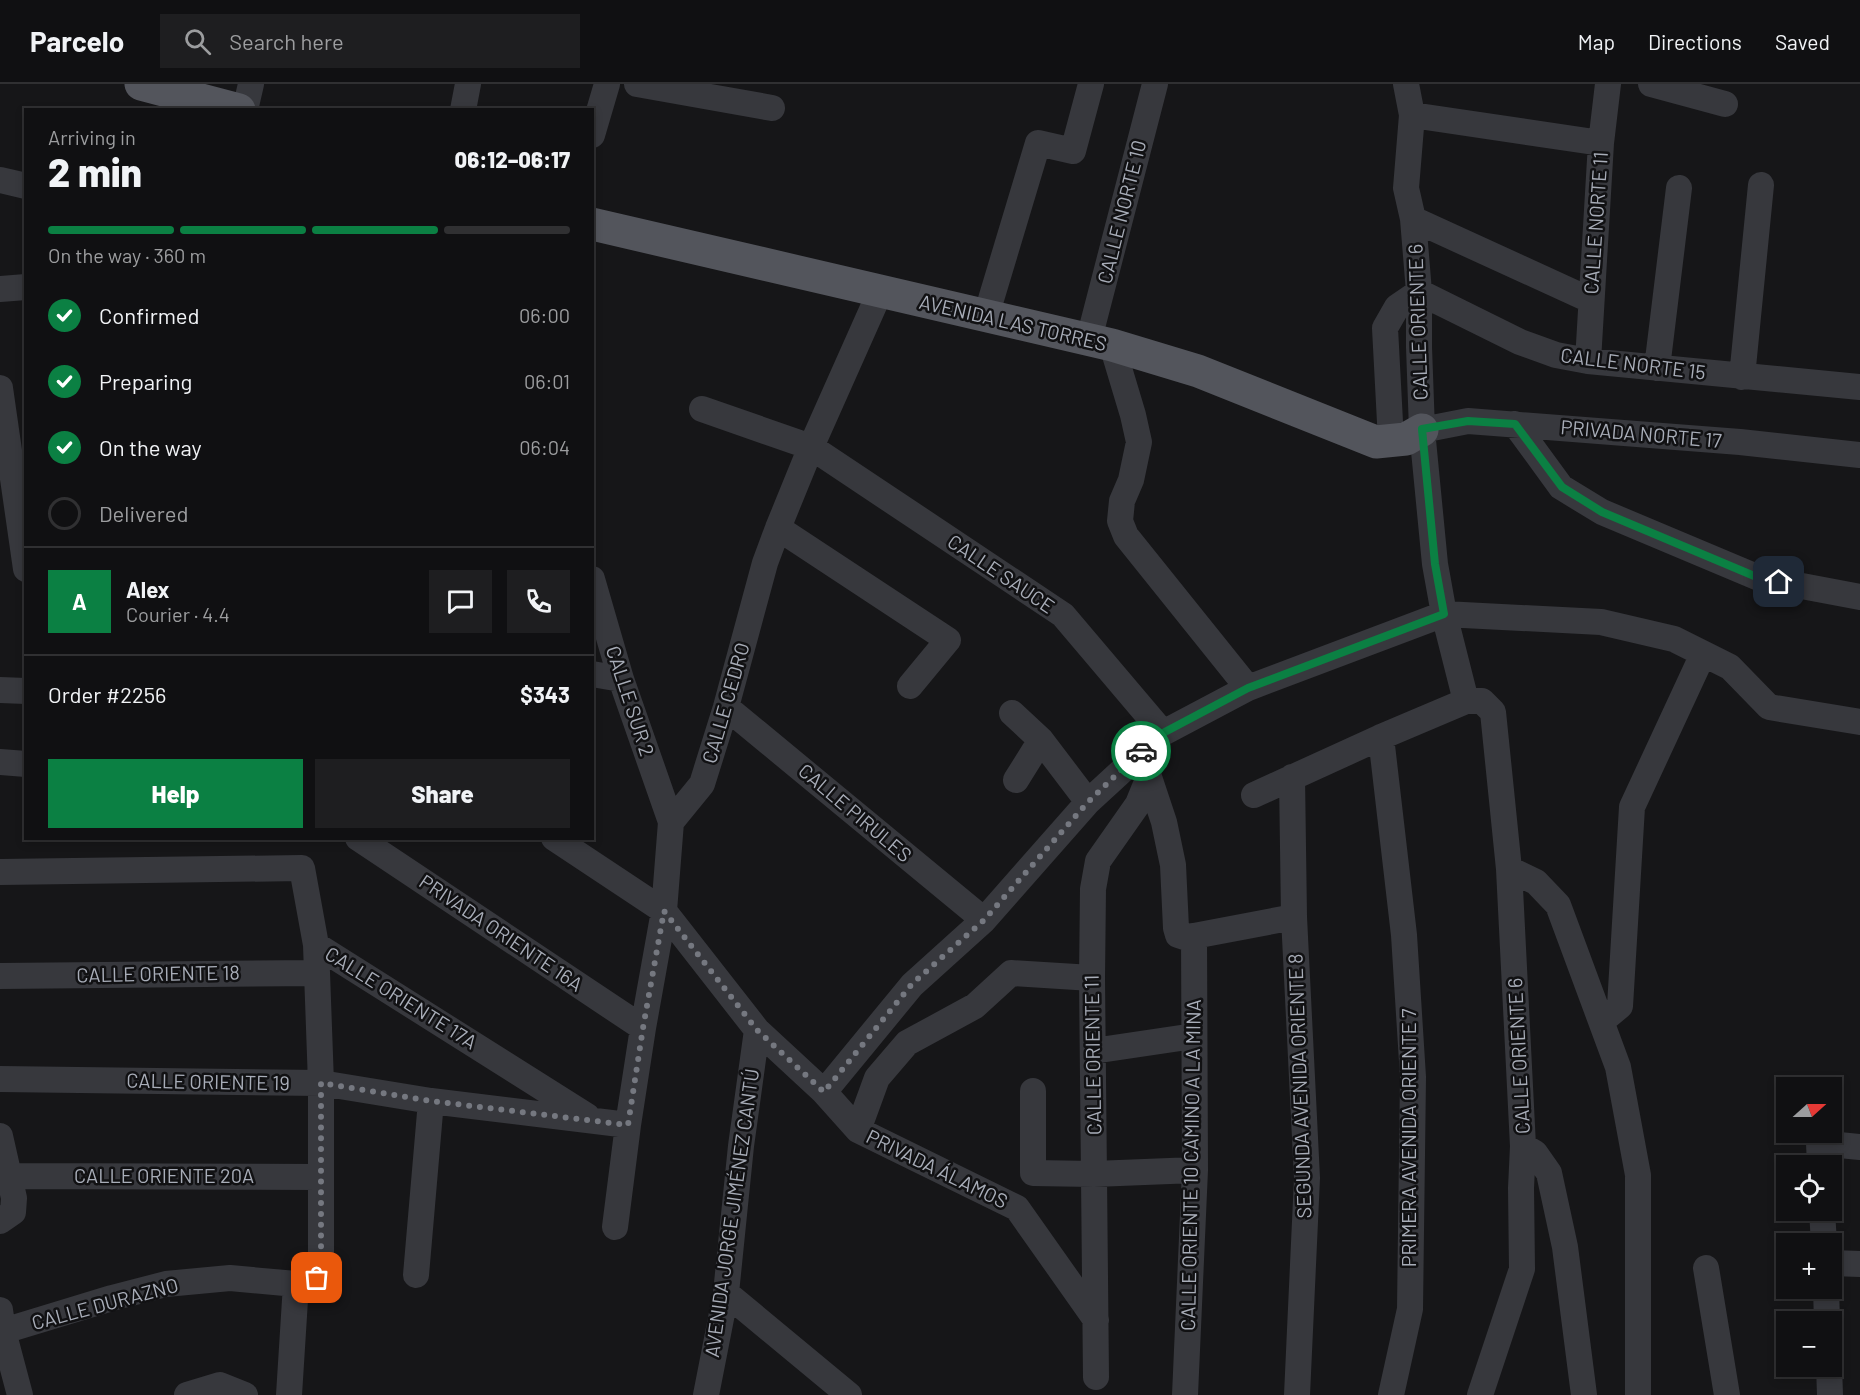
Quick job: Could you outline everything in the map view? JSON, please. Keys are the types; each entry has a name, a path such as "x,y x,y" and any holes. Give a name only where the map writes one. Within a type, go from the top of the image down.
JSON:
{"main road":[{"path":"141,84 231,108"},
{"name":"AVENIDA LAS TORRES","path":"594,224 1101,342 1198,371 1376,442 1406,439 1422,429"}],"street":[{"path":"245,108 251,84"},
{"path":"463,108 468,84"},
{"path":"594,128 607,84"},
{"path":"636,84 772,108"},
{"path":"986,316 1038,143 1072,151 1091,84"},
{"name":"CALLE NORTE 10","path":"1101,342 1155,84"},
{"name":"CALLE ORIENTE 6","path":"1406,84 1412,115 1406,188 1413,219 1419,292 1422,429 1435,564 1444,614 1467,701 1482,702 1493,712 1509,869 1523,1146 1522,1269 1480,1395"},
{"name":"CALLE NORTE 11","path":"1588,361 1601,143 1608,84"},
{"path":"1651,84 1725,104"},
{"path":"1412,115 1601,143"},
{"path":"0,180 24,186"},
{"path":"1742,377 1761,185"},
{"path":"1657,368 1678,188"},
{"path":"1413,219 1590,300"},
{"path":"0,289 24,287"},
{"name":"CALLE CEDRO","path":"671,822 702,784 726,707 765,563 811,447 880,292"},
{"path":"1391,441 1384,328 1397,307 1419,292"},
{"name":"CALLE NORTE 15","path":"1419,292 1520,342 1556,355 1588,361 1860,387"},
{"path":"1101,342 1133,415 1139,442 1131,480 1122,501 1120,521 1126,536 1248,688"},
{"path":"0,388 24,553"},
{"name":"CALLE SAUCE","path":"702,409 811,447 1063,615 1153,740"},
{"name":"PRIVADA NORTE 17","path":"1422,429 1468,421 1740,442 1860,455"},
{"path":"1515,424 1562,487 1602,512 1759,578 1860,597"},
{"path":"778,528 948,640 910,686"},
{"name":"CALLE SUR 2","path":"594,586 621,679 671,822"},
{"path":"824,1092 912,984 984,920 1088,802 1153,740 1248,688 1444,614 1601,622 1674,639 1730,667 1769,707 1860,722"},
{"path":"1602,1022 1620,1006 1632,807 1703,654"},
{"path":"594,674 621,679"},
{"path":"0,690 24,692"},
{"path":"1254,795 1467,701"},
{"name":"CALLE PIRULES","path":"726,707 984,920"},
{"path":"1012,713 1041,740 1088,802"},
{"name":"PRIMERA AVENIDA ORIENTE 7","path":"1381,737 1404,935 1413,1077 1410,1309 1391,1395"},
{"path":"1016,780 1041,740"},
{"path":"1149,777 1153,740"},
{"path":"0,762 24,764"},
{"name":"CALLE ORIENTE 10 CAMINO A LA MINA","path":"1149,777 1164,822 1185,932 1194,1036 1195,1170 1185,1395"},
{"name":"CALLE ORIENTE 11","path":"1096,1377 1093,889 1098,861 1138,804 1149,777"},
{"name":"SEGUNDA AVENIDA ORIENTE 8","path":"1292,777 1294,917 1307,1178 1297,1395"},
{"path":"615,1227 643,1028 664,911 671,822"},
{"name":"PRIVADA ORIENTE 16A","path":"361,840 643,1028"},
{"path":"557,840 664,911 757,1030 824,1092 858,1131 877,1077 907,1043 975,1006 1011,973 1092,978"},
{"name":"CALLE ORIENTE 17A","path":"0,872 302,868 316,945 594,1120"},
{"path":"1509,869 1536,882 1558,905 1618,1067 1638,1175 1638,1395"},
{"path":"1185,932 1294,917"},
{"path":"289,1395 307,1281 321,1267 321,1083 316,945"},
{"name":"CALLE ORIENTE 18","path":"0,976 317,973"},
{"name":"AVENIDA JORGE JIMÉNEZ CANTÚ","path":"706,1395 726,1293 741,1146 757,1030"},
{"path":"1093,1051 1194,1036"},
{"name":"CALLE ORIENTE 19","path":"0,1079 321,1083 431,1101 628,1125"},
{"path":"1032,1091 1033,1173 1094,1174 1195,1170"},
{"path":"416,1275 431,1101"},
{"name":"PRIVADA ÁLAMOS","path":"858,1131 1017,1208 1096,1320"},
{"path":"1,1144 14,1198 6,1217"},
{"path":"1523,1146 1535,1153 1550,1173 1565,1247 1584,1395"},
{"path":"1820,1154 1860,1147"},
{"name":"CALLE ORIENTE 20A","path":"8,1176 321,1177"},
{"path":"1842,1263 1860,1264"},
{"path":"1706,1268 1727,1395"},
{"name":"CALLE DURAZNO","path":"1,1325 166,1284 230,1278 307,1281"},
{"path":"726,1293 849,1395"},
{"path":"1,1325 20,1395"},
{"path":"1829,1377 1830,1395"},
{"path":"187,1395 220,1385 244,1395"}],"way so far":[{"path":"317,1278 321,1267 321,1083 431,1101 628,1125 664,911 757,1030 824,1092 912,984 984,920 1088,802 1141,751"}],"route":[{"path":"1141,751 1163,733 1248,688 1444,614 1435,564 1422,429 1468,421 1515,424 1562,487 1602,512 1759,578 1779,582"}]}
